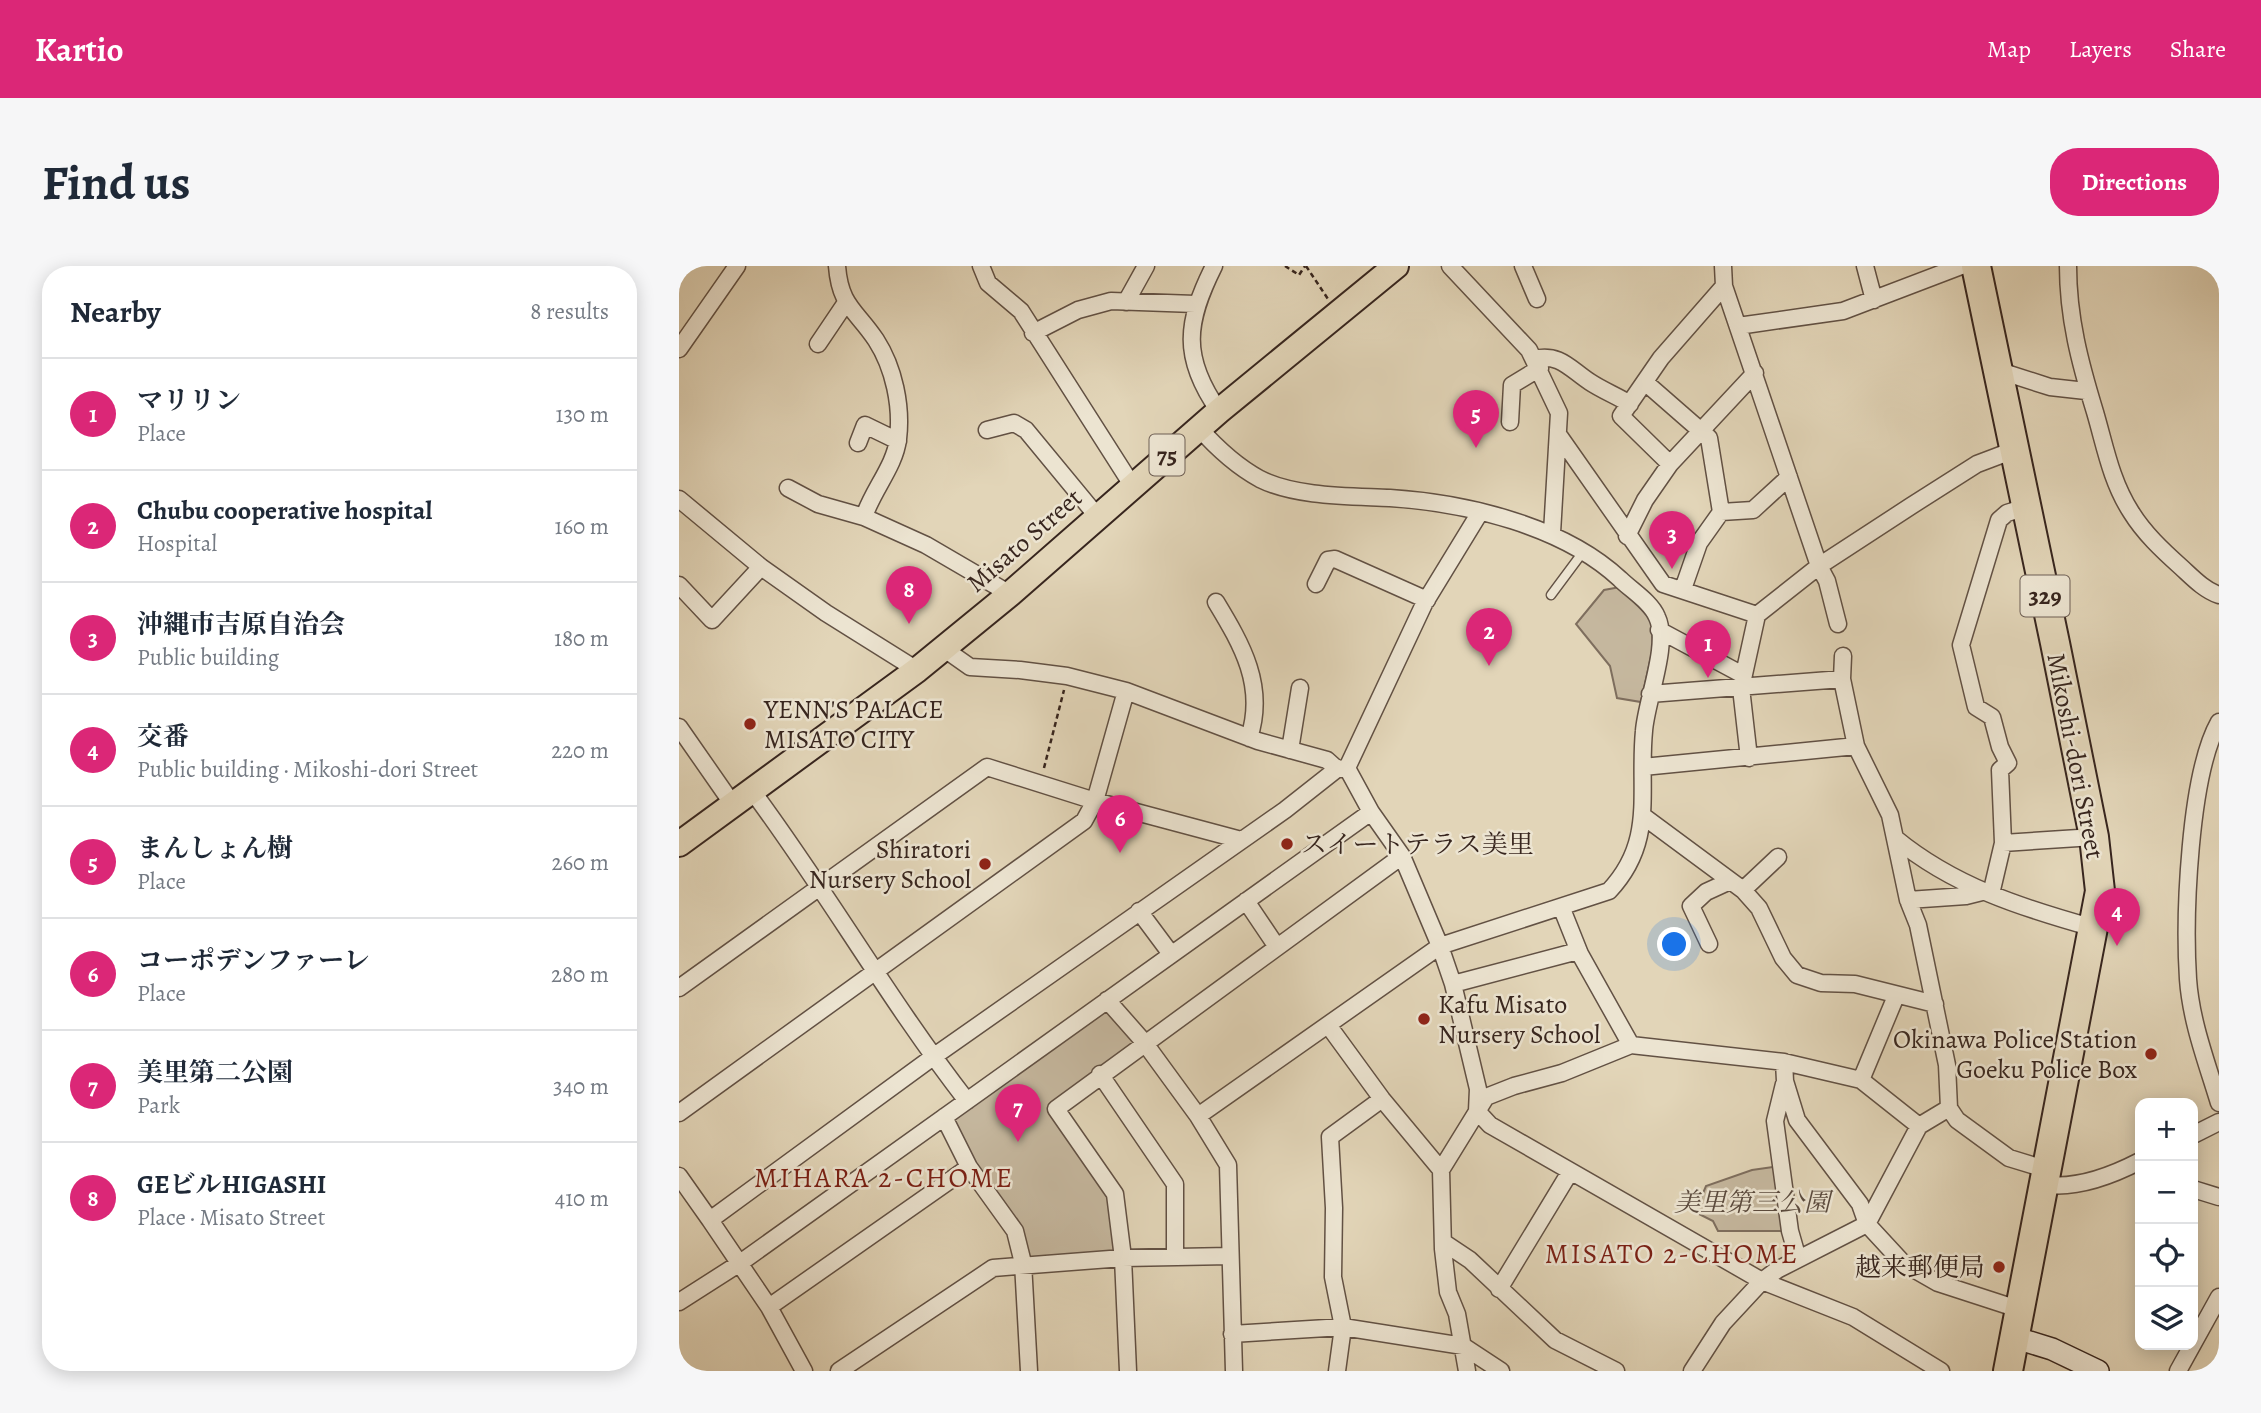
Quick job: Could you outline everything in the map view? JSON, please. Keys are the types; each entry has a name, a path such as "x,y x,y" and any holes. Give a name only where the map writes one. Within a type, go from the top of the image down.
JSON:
{"highway":[{"name":"Mikoshi-dori Street","path":"1976,266 2094,837 2100,891 2008,1371"}],"main road":[{"name":"Misato Street","path":"679,844 744,799 916,670 1010,594 1219,411 1396,266"}],"street":[{"path":"679,349 737,266"},
{"path":"837,266 845,304 878,343 893,376 898,409 898,441 870,497 864,517"},
{"path":"981,266 988,283 1021,311 1132,485"},
{"path":"1126,302 1146,266"},
{"path":"1214,266 1195,304 1192,332 1194,362 1204,389 1219,411"},
{"path":"1450,266 1537,364 1559,413 1560,437 1555,466 1552,533"},
{"path":"1523,266 1537,299"},
{"path":"1723,266 1724,286 1819,566 1827,581 1838,624"},
{"path":"1865,266 1874,300"},
{"path":"1738,326 1803,319 1843,311 1912,282 1961,266"},
{"path":"2068,266 2068,306 2086,391 2116,484 2130,511 2170,557 2210,592 2219,595"},
{"path":"1670,464 1621,416 1661,358 1724,286"},
{"path":"1033,333 1078,310 1111,301 1195,304"},
{"path":"818,344 845,304"},
{"path":"1510,422 1512,386 1548,356 1565,362 1590,382 1630,404"},
{"path":"1997,370 2050,387 2086,391"},
{"path":"1627,536 1645,499 1670,464 1755,373"},
{"path":"1646,383 1709,438 1713,454 1721,512 1699,543 1683,589"},
{"path":"987,430 1014,423 1026,430 1097,516"},
{"path":"858,443 865,425 898,441"},
{"path":"1198,1116 1440,946 1497,925 1562,909 1609,891 1623,876 1636,854 1643,816 1643,737 1660,644 1658,617 1647,604 1604,564 1552,533 1429,502 1343,497 1261,479 1211,442 1199,428"},
{"path":"1560,437 1663,584 1757,615"},
{"path":"1749,758 1742,682 1757,615 1819,566 1977,464 2014,450"},
{"path":"1721,512 1753,510 1789,477"},
{"path":"788,488 818,504 864,517 926,545 1010,594"},
{"path":"679,499 761,567 826,613 916,670"},
{"path":"1986,893 2003,843 2000,770 2008,763 2000,747 1992,717 1976,707 1961,645 1999,520 2007,513 2026,507"},
{"path":"711,1220 933,1057 1342,768 1427,600 1479,514"},
{"path":"1315,584 1328,560 1335,559 1427,600"},
{"path":"679,585 712,620 761,567"},
{"path":"1647,604 1663,584"},
{"path":"1216,602 1247,653 1254,695 1249,738"},
{"path":"1659,630 1742,682"},
{"path":"943,648 970,667 1020,670 1067,677 1126,691 1249,738 1327,760 1342,768 1402,856 1440,946 1453,984 1478,1089 1477,1111 1490,1125 1762,1281 1853,1317 1941,1371"},
{"path":"1843,656 1842,679 1856,746 1890,815 1908,900 1918,925 1947,1065 1949,1108 1957,1120 2009,1158 2044,1176 2057,1187 2077,1184 2135,1166"},
{"path":"1650,694 1742,682 1842,679"},
{"path":"1290,750 1300,688"},
{"path":"679,1113 1084,821 1095,801 1126,691"},
{"path":"2219,722 2199,785 2188,888 2188,981 2200,1043 2219,1103"},
{"path":"679,727 821,887 933,1057 967,1101"},
{"path":"1643,767 1856,746"},
{"path":"679,988 987,767 1095,801 1241,840"},
{"path":"679,1302 740,1264 1371,812"},
{"path":"1643,816 1737,885 1759,908 1783,958 1797,975 1821,983 1855,984 1935,1004"},
{"path":"2003,843 2094,837"},
{"path":"1895,838 1925,863 1986,893 2094,928"},
{"path":"1128,1371 1123,1258 1115,1194 1056,1109 1100,1074 1402,856"},
{"path":"1709,944 1691,906 1706,892 1737,885 1778,857"},
{"path":"1908,900 1986,893"},
{"path":"1246,901 1277,947"},
{"path":"1562,909 1578,951 1631,1045"},
{"path":"1139,911 1171,954"},
{"path":"1453,984 1578,951"},
{"path":"1861,1080 1896,996"},
{"path":"1107,1000 1144,1042 1198,1116 1228,1165 1234,1371"},
{"path":"1328,1025 1382,1099 1441,1170"},
{"path":"1467,1371 1448,1292 1443,1242 1441,1170 1486,1097 1562,1073 1631,1045 1784,1062 1861,1080 1919,1126"},
{"path":"1784,1062 1784,1081 1775,1121 1790,1231 1798,1259"},
{"path":"1100,1074 1175,1184 1175,1257"},
{"path":"1784,1081 1797,1120 1860,1204 1867,1224 1903,1263 1938,1283 2018,1309"},
{"path":"1337,1371 1343,1327 1333,1277 1334,1208 1330,1137 1382,1099"},
{"path":"1692,1371 1723,1323 1762,1281 1798,1259 1867,1224 1919,1126 1949,1108"},
{"path":"944,1117 969,1167 1015,1231 1023,1263 1029,1371"},
{"path":"2198,1132 2219,1122"},
{"path":"769,1307 969,1167"},
{"path":"1499,1289 1570,1172"},
{"path":"679,1176 769,1307 804,1371"},
{"path":"2198,1191 2219,1197"},
{"path":"1443,1242 1470,1260 1555,1340 1616,1371"},
{"path":"839,1371 979,1274 993,1268 1023,1263 1230,1256"},
{"path":"2178,1371 2217,1309"},
{"path":"1232,1334 1343,1327 1463,1346 1501,1371"},
{"path":"2013,1337 2052,1349 2098,1371"}],"lane":[{"path":"1551,595 1583,552"}],"path":[{"path":"1285,266 1299,275 1305,266 1328,300 1340,311"},
{"path":"1040,784 1067,677"}],"green space":[{"path":"1620,587 1651,617 1653,647 1641,702 1617,698 1610,666 1576,624 1604,590"},
{"path":"1107,1000 1144,1042 1056,1109 1115,1194 1123,1258 1023,1263 1015,1231 944,1117"},
{"name":"美里第三公園","path":"1780,1166 1790,1231 1718,1231 1713,1221 1695,1212 1706,1186 1752,1170"}],"place":[{"name":"まんしょん樹","path":"1476,448"},
{"name":"沖縄市吉原自治会","path":"1672,569"},
{"name":"GEビルHIGASHI","path":"909,624"},
{"name":"Chubu cooperative hospital","path":"1489,666"},
{"name":"マリリン","path":"1708,678"},
{"name":"YENN'S PALACE MISATO CITY","path":"750,724"},
{"name":"スイートテラス美里","path":"1287,844"},
{"name":"コーポデンファーレ","path":"1120,853"},
{"name":"Shiratori Nursery School","path":"985,864"},
{"name":"交番","path":"2117,946"},
{"name":"Kafu Misato Nursery School","path":"1424,1019"},
{"name":"Okinawa Police Station Goeku Police Box","path":"2151,1054"},
{"name":"美里第二公園","path":"1018,1142"},
{"name":"越来郵便局","path":"1999,1267"}],"district":[{"name":"MIHARA 2-CHOME","path":"884,1177"},
{"name":"MISATO 2-CHOME","path":"1672,1253"}]}
